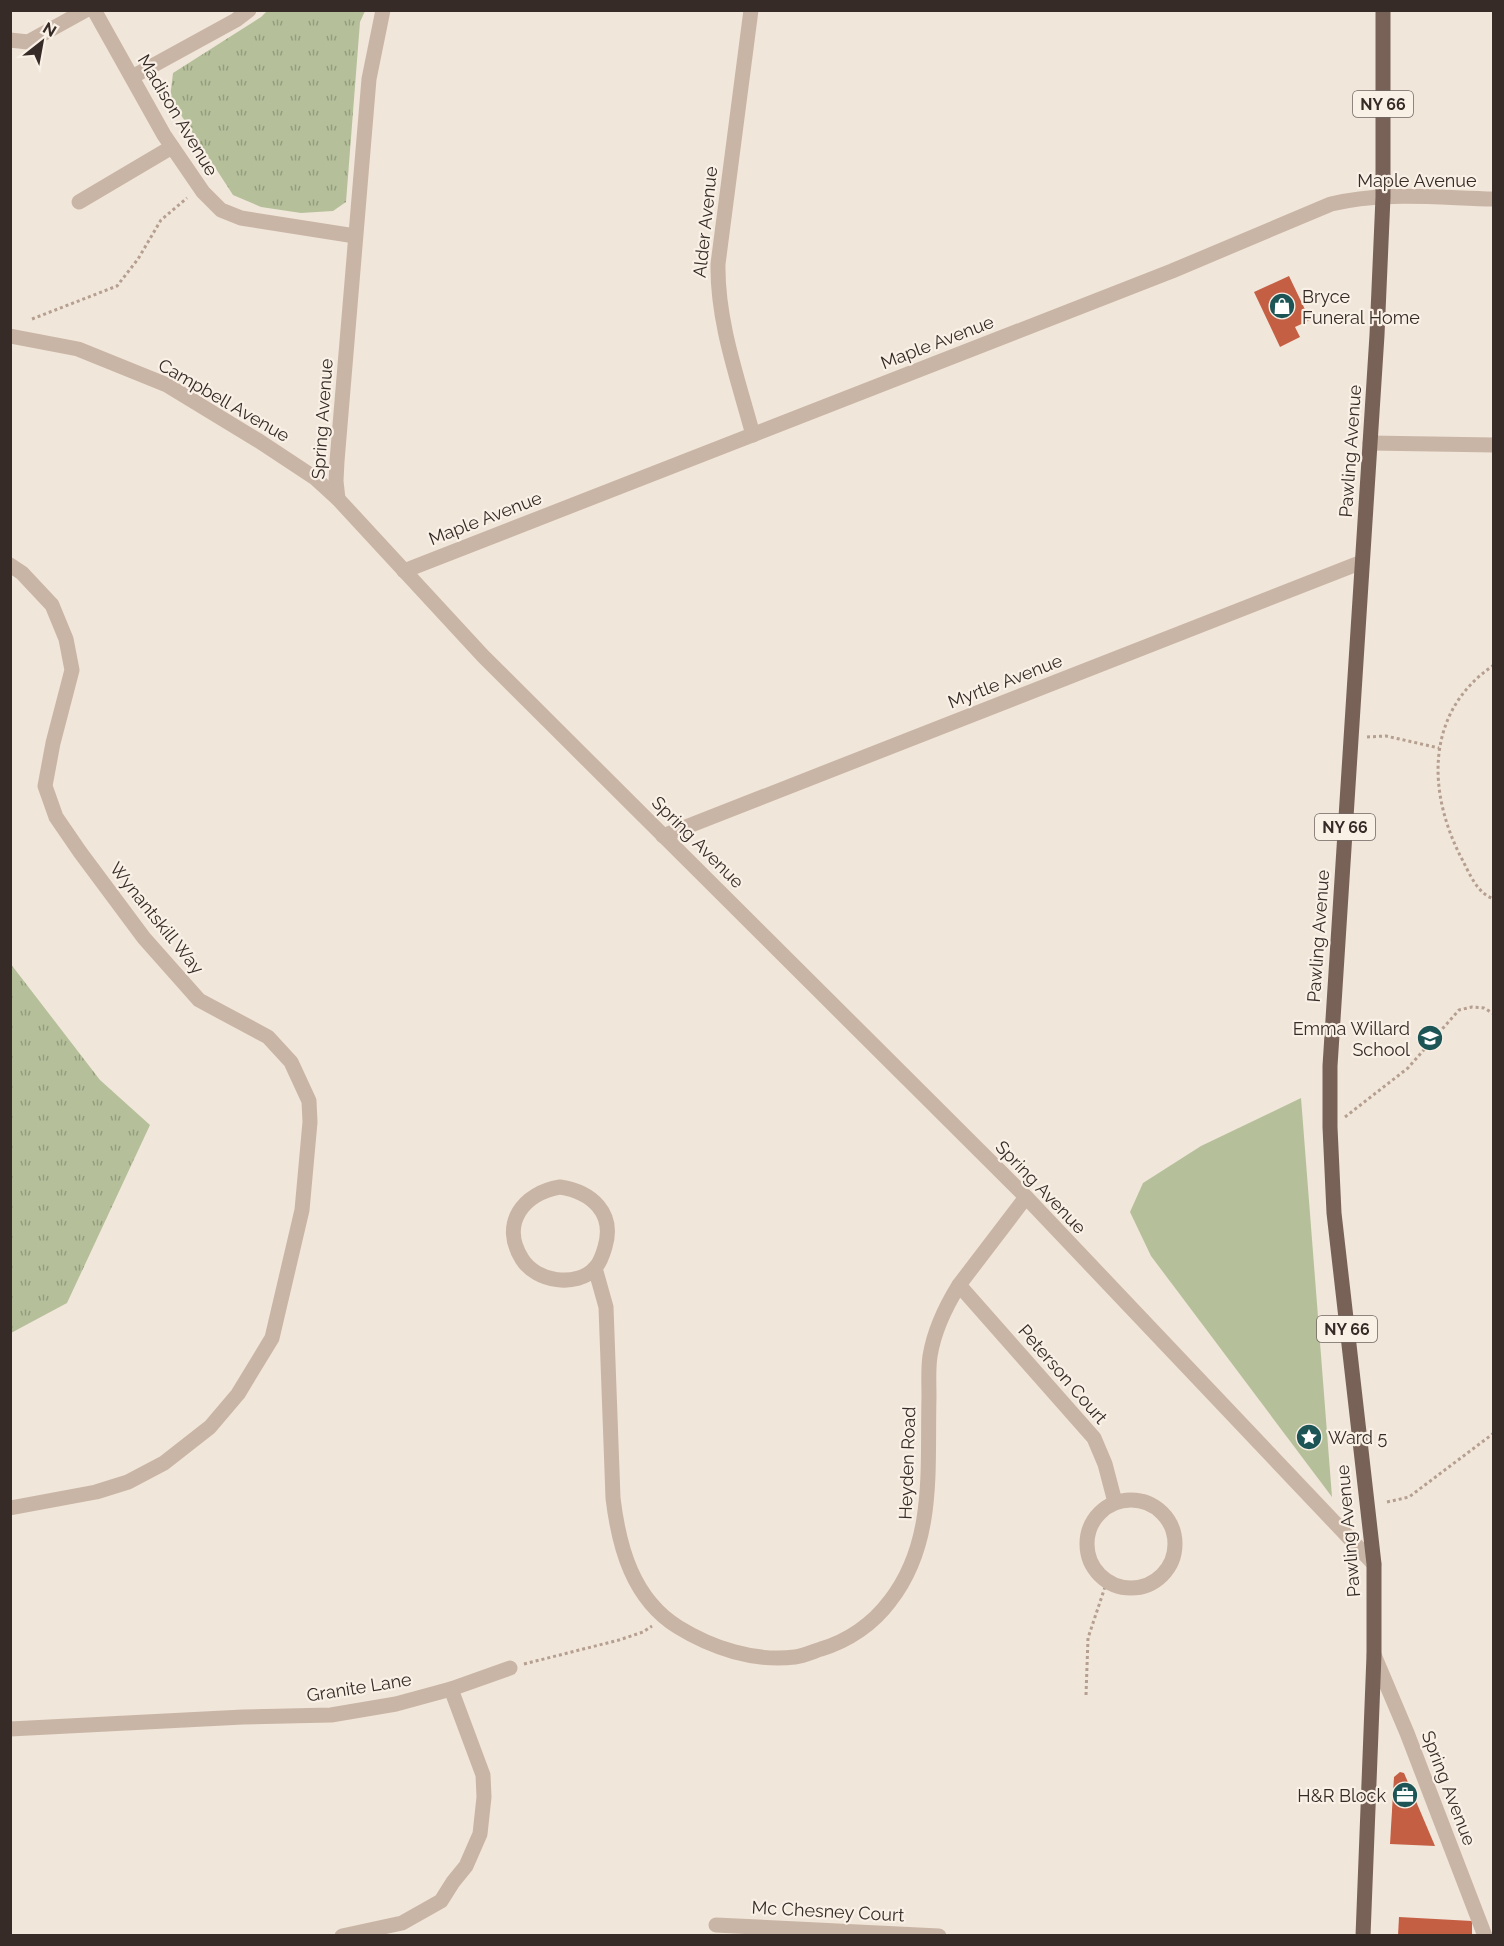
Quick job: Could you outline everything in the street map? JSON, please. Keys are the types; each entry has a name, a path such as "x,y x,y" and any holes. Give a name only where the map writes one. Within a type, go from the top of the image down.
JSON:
{"main road":[{"name":"Pawling Avenue","path":"1363,1935 1374,1655 1374,1564 1334,1214 1330,1066 1370,443 1383,197 1383,10"}],"street":[{"path":"10,40 28,42 86,10"},
{"name":"Madison Avenue","path":"94,10 172,147 203,192 221,210 241,218 355,236"},
{"path":"132,77 236,20 249,10"},
{"name":"Spring Avenue","path":"383,10 369,79 336,471 338,499 483,656 1026,1197 1374,1564"},
{"name":"Alder Avenue","path":"751,10 718,264 717,291 753,435"},
{"path":"79,202 172,147"},
{"name":"Maple Avenue","path":"404,571 1172,271 1331,204 1356,198 1383,197 1494,199"},
{"name":"Campbell Avenue","path":"10,336 78,349 167,386 259,441 315,478 338,499"},
{"path":"1370,443 1494,445"},
{"name":"Myrtle Avenue","path":"663,836 1362,562"},
{"name":"Wynantskill Way","path":"10,565 22,573 52,605 66,639 72,670 53,743 45,786 56,817 144,938 199,1000 268,1037 291,1062 309,1101 310,1122 302,1210 272,1338 238,1394 210,1427 165,1463 128,1482 96,1492 10,1508"},
{"path":"560,1187 576,1190 590,1197 600,1208 606,1223 607,1239 603,1254 595,1268 567,1280 552,1280 526,1265 518,1252 514,1230 521,1208 531,1197 545,1190 560,1187"},
{"name":"Heyden Road","path":"595,1268 606,1307 617,1530 623,1553 639,1588 663,1617 689,1633 728,1650 763,1657 796,1657 830,1646 856,1633 880,1615 899,1591 914,1563 923,1534 930,1357 936,1332 949,1300 959,1285 1026,1197"},
{"name":"Peterson Court","path":"959,1285 1094,1438 1105,1464 1115,1502"},
{"path":"1130,1499 1145,1502 1159,1509 1172,1528 1175,1551 1170,1565 1161,1577 1148,1585 1134,1588 1120,1587 1107,1581 1089,1560 1086,1546 1093,1520 1102,1509 1115,1502 1130,1499"},
{"name":"Spring Avenue","path":"1374,1655 1485,1935"},
{"name":"Granite Lane","path":"10,1730 243,1717 331,1715 396,1704 451,1689 510,1668"},
{"path":"342,1935 402,1923 441,1900 466,1866 480,1834 484,1797 483,1774 451,1689"},
{"name":"Mc Chesney Court","path":"716,1925 939,1935"}],"path":[{"path":"32,319 117,286 138,259 161,220 189,196"},
{"path":"1494,665 1466,689 1451,710 1439,748 1439,789 1446,821 1470,875 1485,896 1494,899"},
{"path":"1386,735 1439,748"},
{"path":"1330,1127 1408,1068 1459,1010 1472,1007 1484,1008 1494,1014"},
{"path":"1387,1502 1409,1497 1494,1433"},
{"path":"1086,1695 1088,1638 1107,1581"},
{"path":"510,1668 644,1632 663,1617"}],"green space":[{"path":"267,11 365,11 360,22 346,202 333,211 301,213 261,207 233,195 170,98 173,73"},
{"path":"10,963 100,1080 150,1125 67,1303 11,1333"},
{"path":"1301,1098 1332,1497 1151,1256 1130,1212 1143,1183 1201,1146"}],"building":[{"name":"Bryce Funeral Home","path":"1289,276 1310,320 1295,327 1300,337 1280,347 1254,292"},
{"path":"1400,1772 1404,1773 1435,1846 1390,1844 1394,1777"},
{"path":"1399,1917 1472,1921 1472,1936 1398,1936"}],"place":[{"name":"Bryce Funeral Home","path":"1282,306"},
{"name":"Emma Willard School","path":"1430,1038"},
{"name":"Ward 5","path":"1309,1437"},
{"name":"H&R Block","path":"1405,1795"}]}
